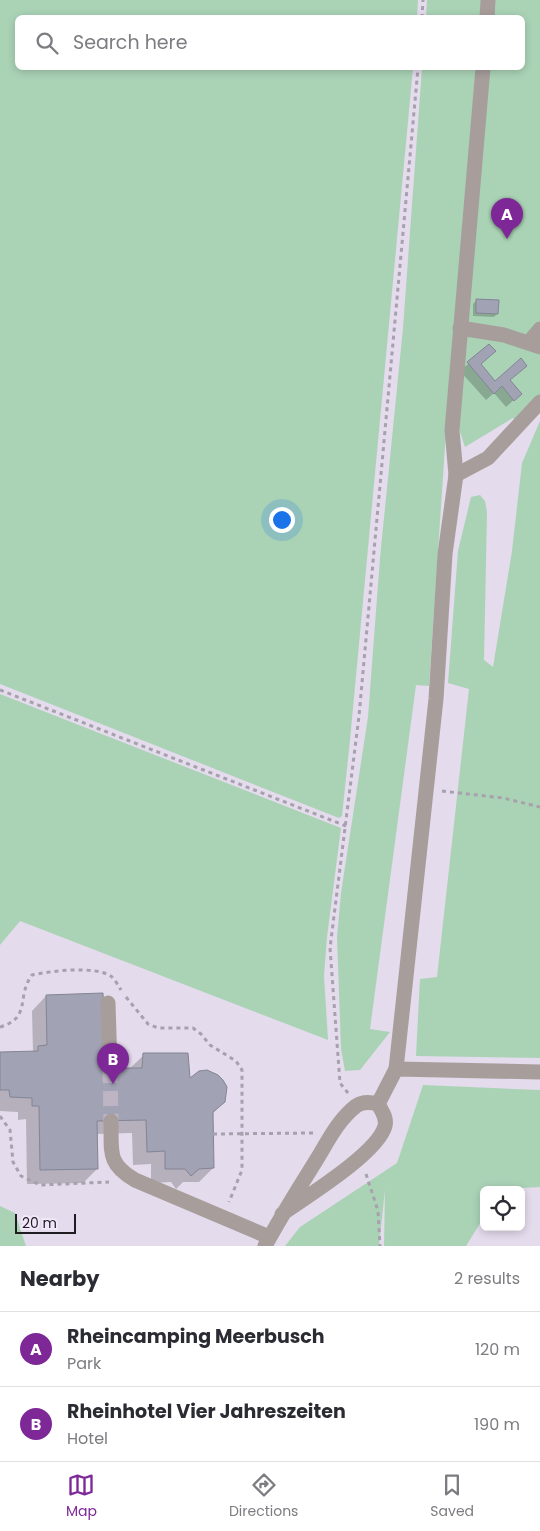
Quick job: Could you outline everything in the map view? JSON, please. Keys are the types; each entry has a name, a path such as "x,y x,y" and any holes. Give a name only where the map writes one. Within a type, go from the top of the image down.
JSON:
{"street":[{"path":"487,15 488,0"},
{"path":"378,1104 396,1069 436,699 445,554 456,475 452,430 483,70"},
{"path":"460,328 534,345 540,329"},
{"path":"456,475 488,458 540,402"},
{"path":"108,1003 110,1068"},
{"path":"396,1069 540,1072"},
{"path":"111,1121 112,1157 120,1171 135,1180 222,1217 267,1242 282,1214 331,1134 358,1105 369,1102 378,1104 384,1113 385,1125 375,1145 282,1214"}],"path":[{"path":"422,15 423,0"},
{"path":"358,1105 340,1083 330,948 360,706 418,70"},
{"path":"0,690 346,826"},
{"path":"426,789 503,798 540,807"},
{"path":"0,1027 13,1023 20,1015 25,984 32,975 51,971 96,971 111,976 148,1024 158,1028 193,1028 210,1045 236,1061 242,1070 242,1170 222,1217"},
{"path":"0,1116 10,1130 13,1162 21,1176 40,1185 135,1180"},
{"path":"213,1134 296,1132 331,1134"},
{"path":"358,1158 370,1184 378,1211 380,1246"}],"green space":[{"path":"0,0 418,0 417,15 15,15 15,70 413,70 342,816 339,818 0,684"},
{"path":"427,0 481,0 480,15 426,15"},
{"path":"494,0 540,0 540,411 521,428 513,418 465,447 459,429 488,70 525,70 525,15 492,15"},
{"path":"422,70 476,70 450,372 429,686 416,685 370,1029 390,1032 360,1070 345,1071 341,1049 337,937 341,893 368,717 380,558 403,328"},
{"path":"540,421 540,1058 416,1056 420,979 437,977 469,689 448,683 458,551 471,497 480,495 485,501 487,512 484,660 493,667 512,551 522,463"},
{"path":"0,694 341,828 324,976 328,1040 20,921 0,945"},
{"path":"423,1085 540,1090 540,1187 480,1186 480,1223 466,1246 384,1246 385,1190 379,1246 285,1246 300,1227 397,1163"},
{"path":"0,1206 15,1213 26,1246 0,1246"}],"building":[{"path":"476,299 499,300 498,314 476,313"},
{"path":"489,344 496,351 481,364 495,381 521,358 527,366 510,380 522,394 514,401 502,386 494,394 467,362"},
{"path":"103,993 106,1068 142,1068 143,1053 188,1053 190,1078 199,1071 207,1070 218,1075 223,1080 227,1087 225,1102 213,1112 214,1168 199,1169 191,1176 185,1169 165,1169 165,1151 147,1152 146,1120 97,1121 98,1169 40,1170 39,1106 32,1106 32,1098 10,1097 9,1090 0,1090 0,1052 38,1051 38,1046 47,1045 46,995"}],"tunnel":[{"path":"110,1068 111,1121"}],"place":[{"name":"Rheincamping Meerbusch","path":"507,239"},
{"name":"Rheinhotel Vier Jahreszeiten","path":"113,1084"}]}
